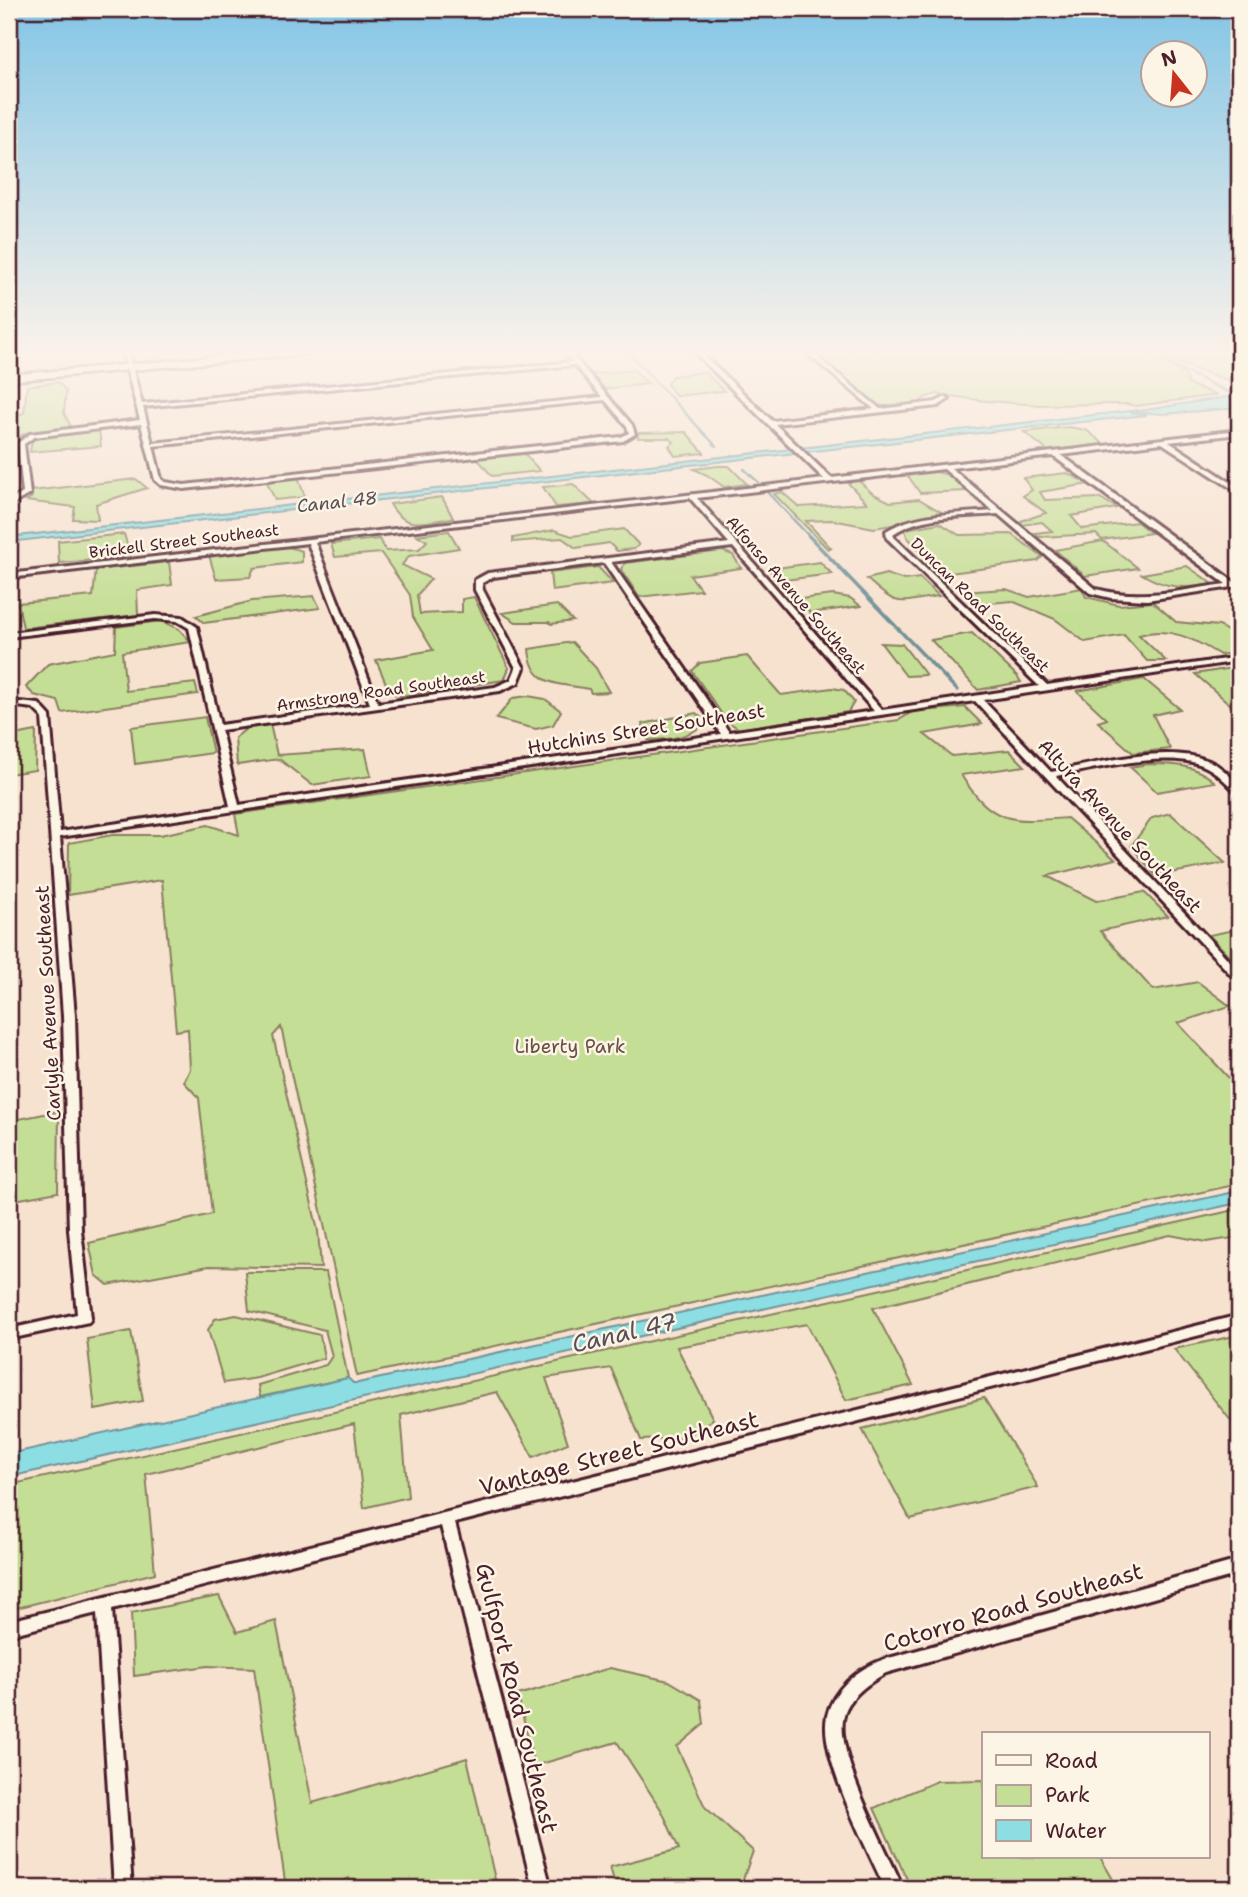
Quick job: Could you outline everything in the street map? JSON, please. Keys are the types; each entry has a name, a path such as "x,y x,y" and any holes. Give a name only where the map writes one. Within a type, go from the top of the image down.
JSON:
{"street":[{"path":"12,503 27,494 22,443 26,440"},
{"path":"147,440 158,480 170,486 617,440"},
{"path":"148,445 201,440"},
{"path":"787,440 828,479"},
{"name":"Brickell Street Southeast","path":"9,576 1175,440"},
{"path":"1163,441 1239,491"},
{"path":"1054,453 1236,585"},
{"path":"945,466 1093,591 1115,598 1137,599 1236,585"},
{"name":"Alfonso Avenue Southeast","path":"692,496 880,712"},
{"name":"Duncan Road Southeast","path":"1000,512 914,522 893,528 889,533 891,538 1044,687"},
{"path":"310,540 375,705"},
{"name":"Armstrong Road Southeast","path":"217,728 497,689 515,681 520,668 479,590 478,582 491,575 733,545"},
{"path":"607,562 726,735"},
{"path":"9,635 155,617 179,619 193,627 236,809"},
{"name":"Hutchins Street Southeast","path":"57,835 1239,659"},
{"name":"Altura Avenue Southeast","path":"977,698 1239,976"},
{"name":"Carlyle Avenue Southeast","path":"9,1334 83,1318 75,1230 69,1016 46,716 36,706 15,703"},
{"path":"1048,775 1158,757 1179,757 1202,761 1239,790"},
{"name":"Vantage Street Southeast","path":"9,1628 1220,1325 1239,1324"},
{"name":"Gulfport Road Southeast","path":"447,1519 542,1888"},
{"name":"Cotorro Road Southeast","path":"894,1888 841,1765 833,1731 835,1714 849,1690 865,1676 882,1667 1239,1566"},
{"path":"104,1604 123,1888"}],"green space":[{"path":"32,440 100,440 101,446 30,452"},
{"path":"671,440 692,440 704,453 675,456 669,446 674,442"},
{"path":"1034,440 1098,440 1104,444 1048,451"},
{"path":"523,452 540,471 492,476 476,457"},
{"path":"729,466 747,484 724,487 694,469"},
{"path":"933,471 951,476 966,491 920,493 908,476"},
{"path":"1067,473 1089,484 1040,492 1045,500 1100,498 1117,508 1071,516 1082,529 1137,522 1151,533 1102,540 1096,534 1040,537 1035,533 1052,531 1042,522 1022,525 1021,521 1046,513 1023,496 1032,490 1023,478"},
{"path":"298,477 305,497 275,500 266,480"},
{"path":"136,479 147,488 96,504 98,520 73,519 75,507 26,501 32,497 32,491"},
{"path":"859,481 872,493 890,502 919,499 948,516 874,528 832,520 806,521 831,548 828,549 774,494 782,492 799,507 867,503 847,482"},
{"path":"573,484 594,504 556,507 543,487"},
{"path":"442,497 453,518 409,522 396,513 390,504"},
{"path":"940,523 959,535 1012,534 1042,557 1038,561 943,574 907,537 905,529"},
{"path":"624,529 639,545 634,549 617,551 609,543 576,548 562,538 513,542 513,538 554,530 572,536"},
{"path":"449,531 459,548 409,556 402,565 431,579 417,595 420,614 462,612 462,599 474,597 509,668 504,680 401,696 390,693 376,660 433,650 413,617 410,595 381,553 335,557 331,544 379,539 386,551 419,549 427,541 417,535"},
{"path":"124,534 131,557 59,563 58,541"},
{"path":"1103,541 1138,568 1085,576 1055,550"},
{"path":"285,546 302,551 302,562 254,568 250,577 216,579 209,555"},
{"path":"722,551 733,555 741,568 690,575 701,590 639,597 621,569 625,563"},
{"path":"169,562 172,585 137,590 138,615 23,628 18,603 93,596 96,570"},
{"path":"820,562 832,574 777,581 769,569"},
{"path":"1187,566 1213,584 1176,586 1160,583 1142,574"},
{"path":"598,567 613,583 552,591 550,573"},
{"path":"886,574 904,580 920,578 939,596 906,601 893,599 867,579"},
{"path":"1082,588 1086,597 1119,605 1153,602 1176,622 1219,626 1239,638 1239,652 1220,655 1181,636 1150,633 1139,635 1166,661 1147,661 1124,635 1085,642 1055,619 1012,601 979,604 961,592 1006,589 1029,597"},
{"path":"833,595 850,598 861,606 810,613 800,599"},
{"path":"314,596 320,608 204,623 196,616 252,601"},
{"path":"557,605 573,621 551,624 516,622 502,613"},
{"path":"161,621 179,629 191,642 122,652 126,691 195,683 198,694 62,713 58,701 34,695 26,687 48,664 115,651 116,627"},
{"path":"972,633 1021,682 978,690 931,640"},
{"path":"572,642 596,668 609,692 591,693 589,689 557,684 541,677 535,670 529,649"},
{"path":"881,643 902,644 926,675 906,676"},
{"path":"747,656 781,695 832,688 844,690 854,702 848,712 739,729 726,720 692,671 700,663"},
{"path":"1239,667 1239,712 1195,674"},
{"path":"1144,679 1180,709 1153,715 1170,749 1133,753 1098,722 1107,719 1077,691"},
{"path":"528,696 545,699 561,711 553,725 536,729 496,719 513,698"},
{"name":"Liberty Park","path":"965,707 982,724 924,734 952,756 1009,750 1025,766 961,775 983,803 1005,817 1031,820 1067,818 1115,859 1047,876 1096,901 1144,892 1168,916 1100,931 1153,990 1198,982 1230,1006 1178,1023 1239,1089 1239,1184 357,1376 281,1027 273,1036 318,1231 321,1268 209,1266 108,1285 96,1275 89,1243 212,1214 199,1098 184,1082 190,1069 188,1029 176,1031 162,880 68,895 69,843 112,835 160,835 208,825 239,835 235,814 899,720 912,712"},
{"path":"696,713 707,723 686,735 672,738 648,740 642,724"},
{"path":"205,717 213,753 135,764 131,727"},
{"path":"270,724 277,755 365,749 371,776 312,785 279,759 237,765 235,738 247,728"},
{"path":"36,731 35,770 9,774 9,736"},
{"path":"1148,764 1191,768 1215,782 1157,792 1130,767"},
{"path":"1170,813 1225,863 1156,876 1131,846 1152,818"},
{"path":"1239,929 1239,966 1209,935"},
{"path":"59,1111 58,1192 9,1201 9,1121"},
{"path":"1239,1209 1239,1237 1207,1242 1170,1235 873,1308 913,1385 846,1400 807,1324 677,1347 713,1419 685,1438 641,1440 611,1368 546,1378 568,1443 533,1457 497,1392 401,1415 408,1497 364,1508 354,1424 146,1474 155,1573 9,1610 9,1485"},
{"path":"245,1272 326,1272 348,1378 260,1397 258,1385 326,1365 332,1356 325,1330 249,1311"},
{"path":"236,1315 320,1335 324,1358 257,1378 224,1383 208,1330 215,1319"},
{"path":"131,1331 143,1401 95,1410 87,1339"},
{"path":"1239,1335 1239,1431 1174,1349"},
{"path":"984,1398 1038,1487 910,1519 862,1429"},
{"path":"219,1596 237,1632 276,1621 312,1803 467,1758 497,1888 353,1888 349,1878 328,1888 286,1888 254,1668 208,1666 134,1676 131,1613"},
{"path":"610,1668 669,1681 701,1700 704,1724 677,1747 705,1807 753,1851 742,1882 723,1888 616,1888 610,1867 679,1849 662,1811 617,1742 534,1766 518,1695"},
{"path":"982,1780 982,1858 1101,1858 1118,1888 911,1888 874,1808 937,1781"}],"water":[{"path":"875,440 920,440 805,452 800,448"},
{"name":"Canal 48","path":"792,449 796,453 9,542 9,537"},
{"name":"Canal 47","path":"1239,1191 1238,1203 9,1477 9,1454 348,1378 353,1383 358,1383"}],"waterway":[{"path":"710,440 716,446"},
{"path":"744,469 758,482"},
{"path":"767,492 810,537"},
{"path":"808,535 957,690"}]}
